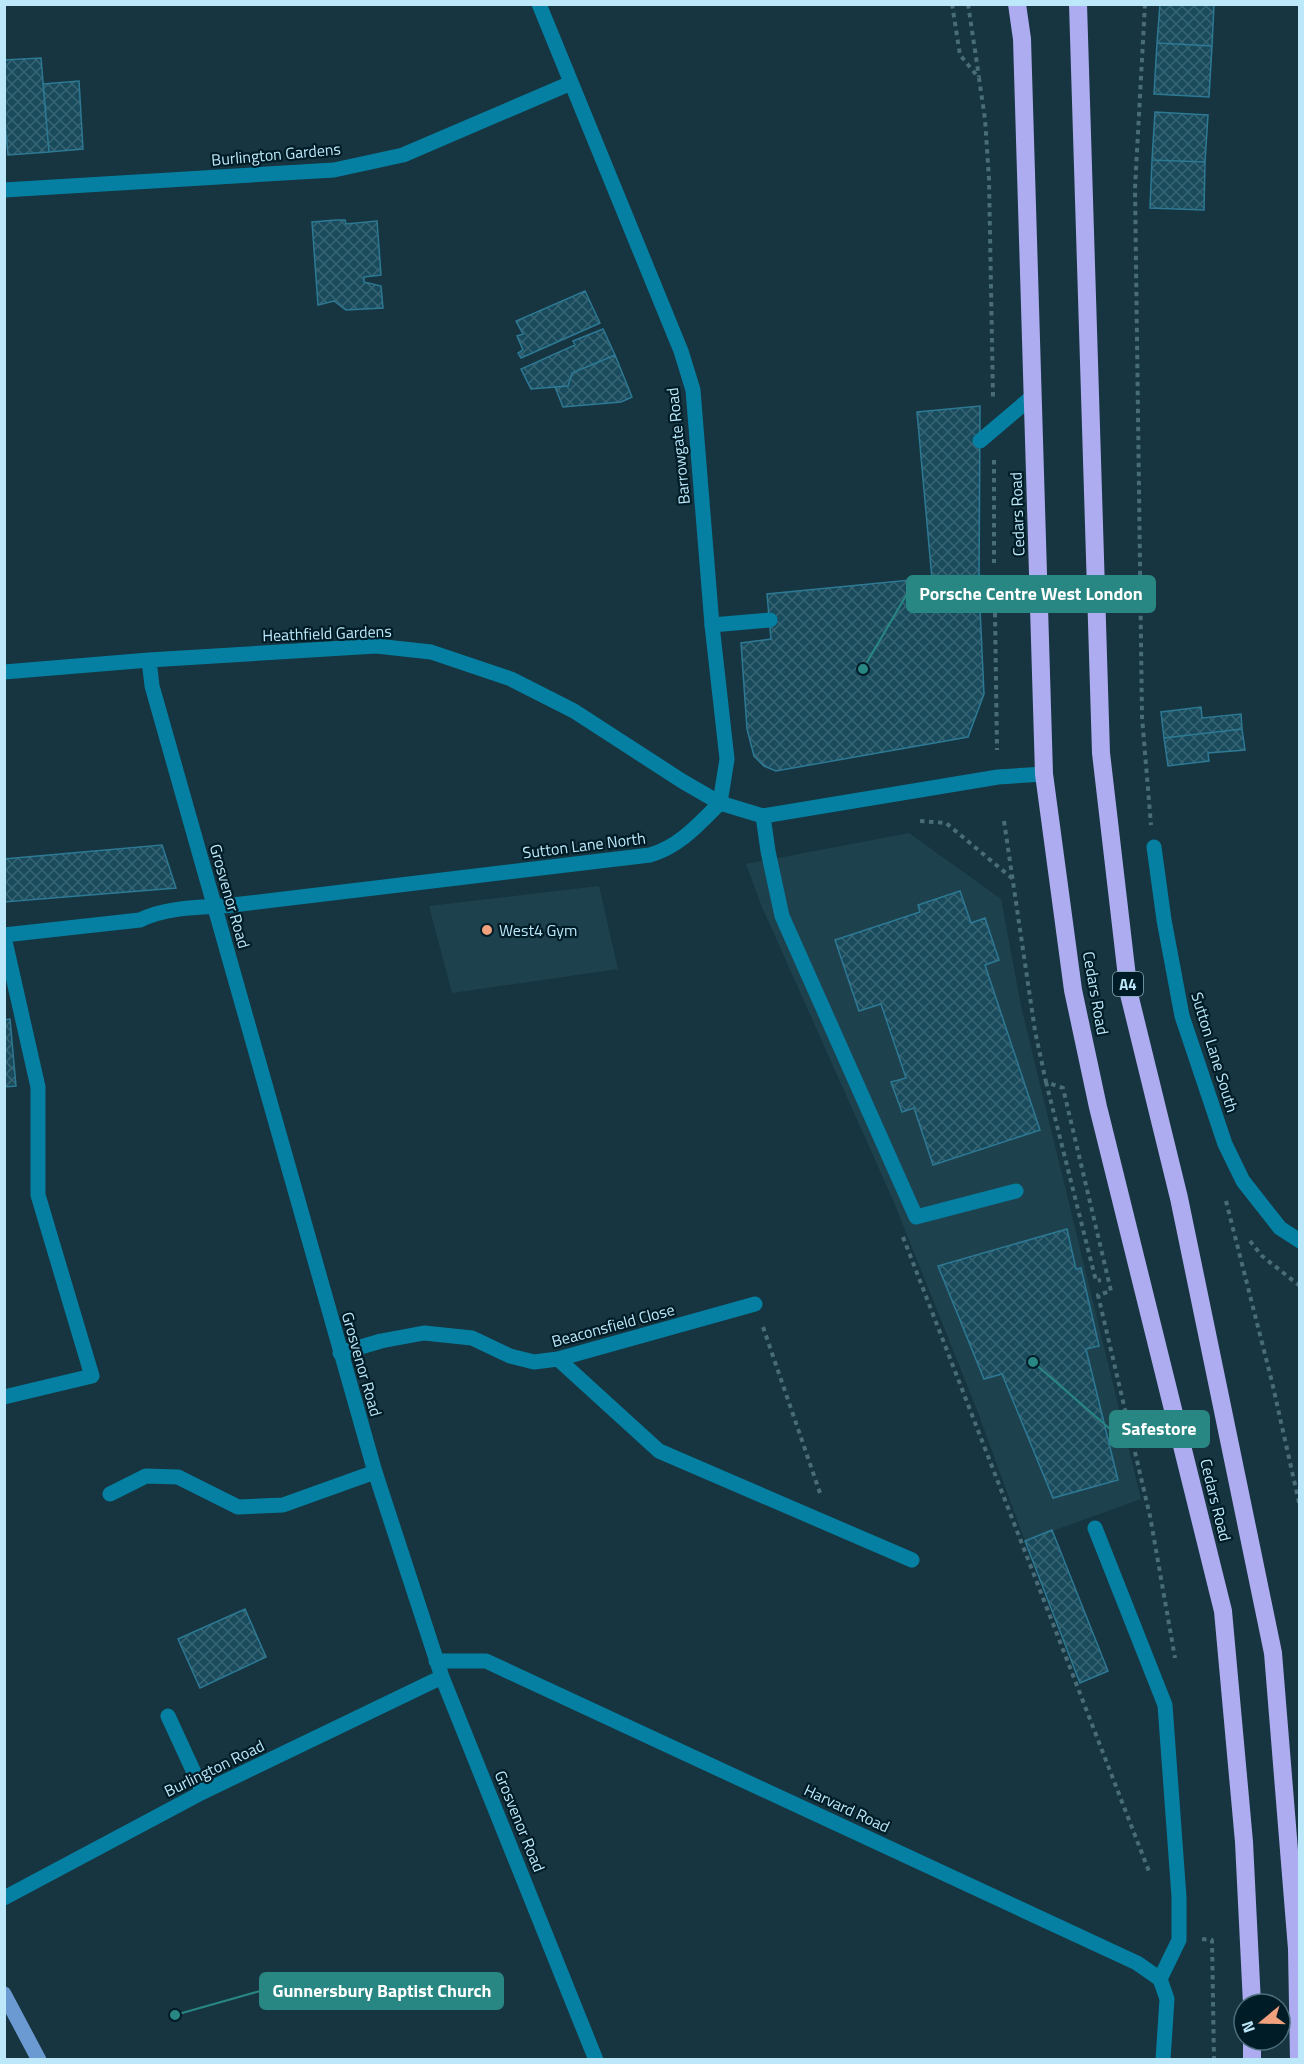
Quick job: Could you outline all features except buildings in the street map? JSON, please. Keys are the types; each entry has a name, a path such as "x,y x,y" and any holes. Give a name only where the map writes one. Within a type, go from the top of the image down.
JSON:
{"highway":[{"name":"Cedars Road","path":"1017,4 1022,39 1044,774 1074,990 1098,1107 1223,1611 1245,1842 1252,1992"},
{"name":"Cedars Road","path":"1078,4 1101,741 1104,776 1129,994 1179,1198 1273,1653 1297,1930 1299,2060"}],"main road":[{"path":"4,1994 39,2060"}],"street":[{"name":"Barrowgate Road","path":"539,4 681,351 693,390 712,625 727,759 720,804"},
{"name":"Burlington Gardens","path":"4,190 334,170 402,154 571,83"},
{"path":"980,441 1033,396"},
{"path":"979,582 1039,606"},
{"path":"712,625 770,620"},
{"name":"Heathfield Gardens","path":"4,672 148,660 376,646 431,652 511,679 574,711 720,804"},
{"name":"Grosvenor Road","path":"148,660 152,686 375,1472 442,1677 596,2060"},
{"path":"720,804 764,816 998,777 1044,774"},
{"name":"Sutton Lane North","path":"4,936 140,920 151,915 199,907 650,855 664,851 681,840 720,804"},
{"path":"764,816 768,851 782,916 916,1217 1016,1191"},
{"name":"Sutton Lane South","path":"1154,847 1164,920 1182,1016 1221,1134 1243,1181 1280,1228 1299,1241"},
{"path":"4,936 38,1087 38,1196 92,1376 4,1397"},
{"name":"Beaconsfield Close","path":"340,1353 381,1341 424,1334 472,1338 510,1356 534,1362 558,1359 755,1304"},
{"path":"558,1359 659,1451 912,1560"},
{"path":"110,1494 146,1476 178,1477 238,1507 283,1505 375,1472"},
{"path":"1095,1528 1165,1705 1179,1898 1179,1940 1160,1979 1167,1999 1163,2060"},
{"name":"Harvard Road","path":"436,1661 486,1661 1137,1963 1160,1979"},
{"name":"Burlington Road","path":"4,1898 202,1792 442,1677"},
{"path":"168,1716 202,1792"}],"path":[{"path":"952,4 960,55 979,78"},
{"name":"Cedars Road","path":"968,4 979,78 989,179 998,750"},
{"path":"1145,4 1135,188 1142,717 1154,847"},
{"path":"1004,821 1035,1031 1096,1281 1101,1280"},
{"path":"920,822 946,823 1013,879"},
{"path":"1046,1082 1063,1088 1111,1290 1098,1294 1150,1516 1176,1662"},
{"path":"1225,1199 1272,1382 1299,1507"},
{"path":"903,1236 1152,1878"},
{"path":"1250,1241 1262,1256 1299,1286"},
{"path":"755,1304 831,1526"},
{"path":"1212,1940 1214,2060"}],"shaded area":[{"path":"909,833 1001,899 1021,1006 1141,1499 1025,1541 977,1410 893,1200 762,907 746,864"},
{"path":"599,886 618,969 452,993 429,906"}],"place":[{"name":"Porsche Centre West London","path":"863,669"},
{"name":"West4 Gym","path":"487,930"},
{"name":"Safestore","path":"1033,1362"},
{"name":"Gunnersbury Baptist Church","path":"175,2015"}]}
